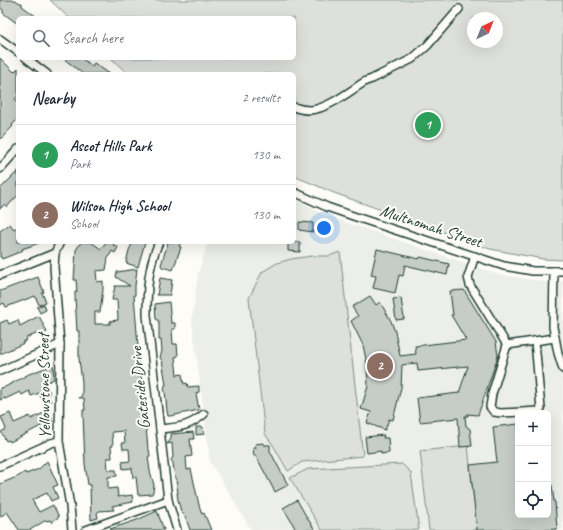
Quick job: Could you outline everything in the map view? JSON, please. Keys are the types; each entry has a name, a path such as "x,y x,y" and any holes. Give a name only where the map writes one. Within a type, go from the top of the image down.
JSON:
{"street":[{"path":"296,107 310,110 332,103 366,81 412,58 428,45 459,9"},
{"path":"0,38 16,50"},
{"path":"29,60 44,72"},
{"path":"0,169 16,151"},
{"name":"Multnomah Street","path":"296,193 362,219 504,266 533,271 563,271"},
{"name":"Yellowstone Street","path":"59,244 55,253 54,267 60,344 59,441 70,506 72,530"},
{"name":"Gateside Drive","path":"158,244 150,268 147,291 147,315 168,500 177,530"},
{"path":"0,275 55,253"},
{"path":"475,256 468,277 470,285 506,345 492,394 490,407 494,412 509,413 539,411 541,406 535,341"},
{"path":"554,271 553,327 563,369"},
{"path":"506,345 556,338"},
{"path":"0,371 60,344"},
{"path":"160,429 187,426 195,422 204,414"},
{"path":"0,466 51,443 59,441"},
{"path":"86,530 168,500"}],"shaded area":[{"path":"50,0 563,0 563,260 543,259 490,249 334,193 296,177 296,72 126,72 113,60 296,60 296,16 67,16"},
{"path":"296,199 322,214 497,274 545,282 563,281 563,530 251,530 210,461 192,320 198,274 207,244 296,244"},
{"path":"340,252 363,456 302,462 288,471 265,434 249,298 262,272 277,263 312,256 329,256"},
{"path":"468,446 477,529 429,530 420,451"},
{"path":"402,464 411,473 419,530 322,530 290,478 308,469"}],"building":[{"path":"0,0 15,0 22,3 22,6 35,16 16,16 16,23 3,13 3,10 0,7"},
{"path":"0,58 14,72 18,68 18,72 16,72 16,121 0,140"},
{"path":"66,60 84,60 92,66 94,63 107,72 80,72"},
{"path":"16,173 16,197 7,207 5,204 0,209 0,189"},
{"path":"299,222 313,223 313,232 299,230"},
{"path":"10,224 14,229 16,228 16,244 36,244 2,259 0,257 0,231"},
{"path":"296,242 300,242 300,252 288,251 288,244 296,244"},
{"path":"80,244 94,244 101,249 105,244 114,244 113,245 118,247 115,253 112,251 108,258 106,270 96,271 97,282 103,281 103,290 100,312 95,312 95,324 110,324 110,321 118,320 117,300 112,300 115,286 130,286 116,277 117,272 137,269 134,295 138,346 138,351 136,351 142,381 144,402 142,402 143,415 145,415 150,456 148,457 154,485 152,494 138,495 136,477 133,478 132,468 123,469 122,462 130,461 129,449 123,449 122,443 125,443 124,431 112,432 112,458 107,458 108,470 116,470 117,476 108,477 108,489 117,488 118,497 132,495 133,502 112,506 114,510 99,511 97,513 98,518 91,520 90,485 88,485 85,464 83,415 83,410 85,410 84,398 79,398 82,395 82,382 75,297 75,292 77,292 76,280 74,280 76,250"},
{"path":"132,244 144,244 138,267 126,263"},
{"path":"167,244 180,244 179,246 181,247 173,270 162,267 161,265"},
{"path":"377,249 419,259 420,257 449,264 447,275 405,265 403,276 399,275 395,293 373,288 376,276 371,275"},
{"path":"38,277 46,302 39,305 35,296 6,307 4,303 0,305 0,291"},
{"path":"160,278 172,280 170,295 157,295"},
{"path":"464,290 496,342 498,356 478,415 467,414 468,416 465,416 466,426 470,429 472,446 460,447 458,418 420,422 417,398 459,393 468,366 418,371 417,363 402,365 401,388 393,420 389,419 385,430 367,423 371,412 361,409 368,386 367,364 363,345 351,321 358,316 352,307 370,296 376,305 380,302 391,321 400,356 416,354 415,346 466,340 451,315 453,315 450,291"},
{"path":"401,298 404,319 396,320 393,299"},
{"path":"169,302 171,323 175,323 175,329 172,329 173,344 177,344 178,356 175,357 177,375 182,374 184,384 187,383 188,387 199,386 199,392 196,393 199,410 168,416 164,390 166,385 162,360 160,358 162,351 161,340 159,340 159,321 156,319 155,304"},
{"path":"44,304 46,310 40,313 37,307"},
{"path":"39,316 47,332 26,338 27,340 23,342 24,343 0,354 0,323 7,320 9,324 18,320 20,326"},
{"path":"53,365 54,379 45,383 50,393 48,395 51,401 44,404 39,393 31,396 29,391 22,395 20,392 0,400 0,388 5,387 29,374"},
{"path":"48,411 53,422 47,423 10,442 9,440 6,441 1,432 6,429 1,417 10,413 14,423 30,416 31,419"},
{"path":"515,424 515,518 551,518 552,485 557,529 477,530 470,465 497,462 493,427"},
{"path":"196,427 203,427 204,434 196,435"},
{"path":"193,432 194,439 190,439 192,456 186,457 187,470 191,469 199,505 211,530 190,530 185,516 181,512 178,500 176,480 173,463 171,460 173,457 172,443 167,444 171,439 171,434"},
{"path":"384,435 383,438 388,438 389,453 381,454 381,451 367,453 365,437"},
{"path":"264,443 264,445 270,445 270,451 288,485 275,492 256,456 254,456 253,448 256,448 255,444"},
{"path":"47,461 58,485 53,487 58,498 51,501 47,493 32,500 39,512 53,505 59,517 52,523 50,520 46,520 30,530 19,530 7,512 0,517 0,484 25,472 26,474 39,469"},
{"path":"297,500 315,530 296,530 283,508"},
{"path":"157,511 164,530 110,530 110,529 137,520"}],"place":[{"name":"Ascot Hills Park","path":"428,125"},
{"name":"Wilson High School","path":"380,366"}]}
